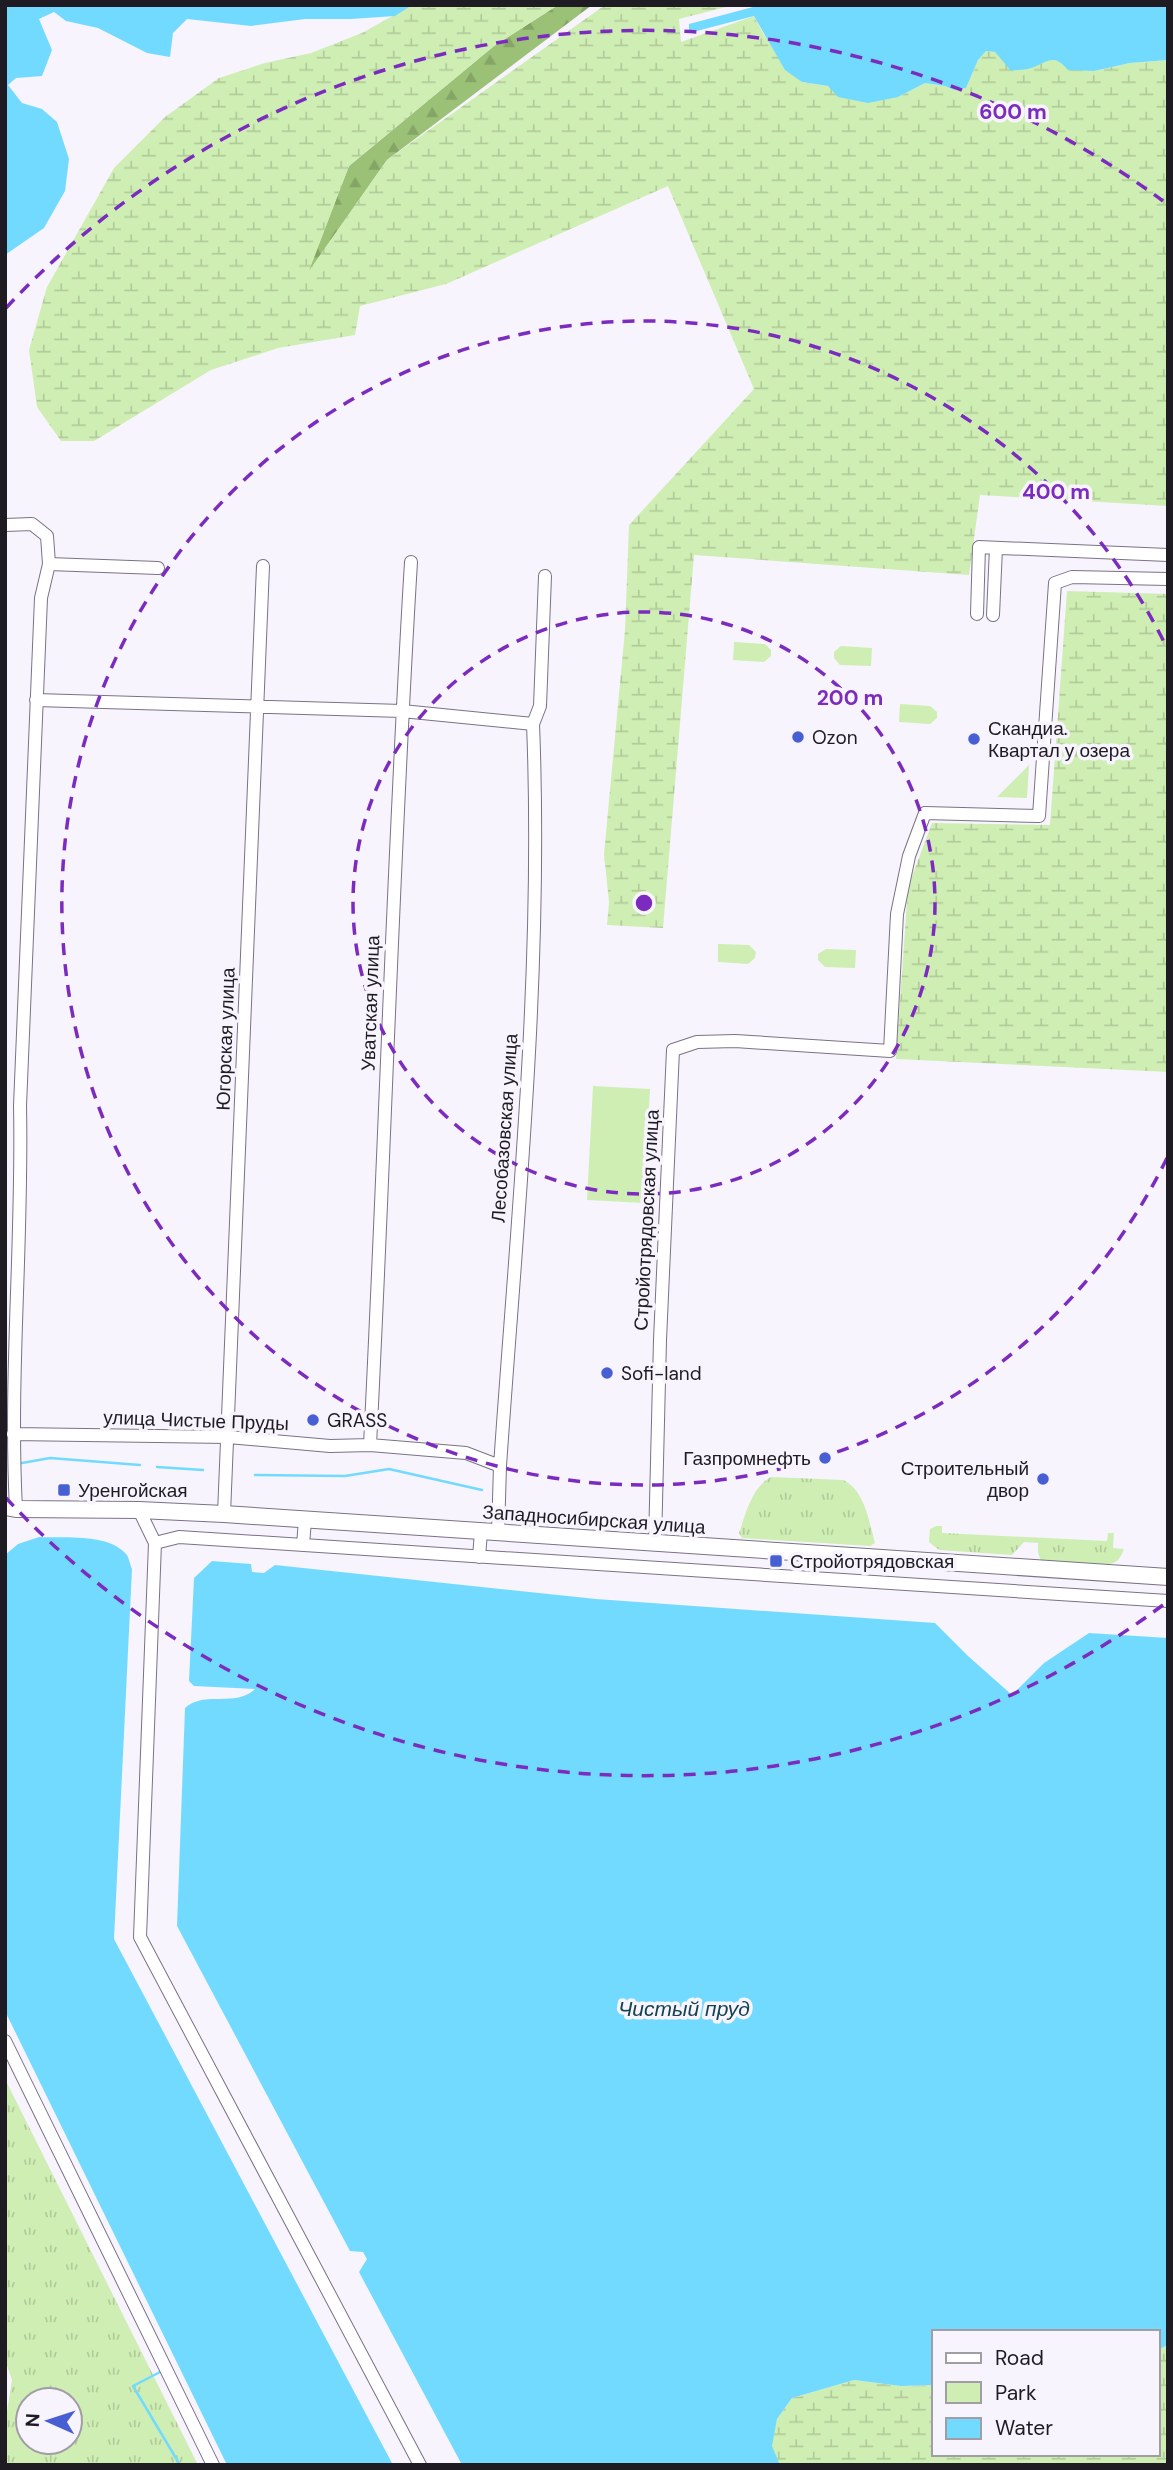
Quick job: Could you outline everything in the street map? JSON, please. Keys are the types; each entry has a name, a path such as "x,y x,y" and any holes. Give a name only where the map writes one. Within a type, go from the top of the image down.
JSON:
{"main road":[{"name":"Западносибирская улица","path":"9,1511 139,1510 224,1514 1168,1577"}],"street":[{"path":"5,524 32,524 47,536 49,564 41,598 20,1106 21,1178 11,1331 9,1511"},
{"path":"976,614 979,547 1168,555"},
{"path":"993,615 996,548"},
{"name":"Уватская улица","path":"370,1445 411,562"},
{"path":"49,564 158,568"},
{"name":"Югорская улица","path":"224,1514 263,566"},
{"name":"Лесобазовская улица","path":"498,1533 500,1466 528,1059 534,924 533,724 540,706 545,576"},
{"name":"Стройотрядовская улица","path":"655,1543 660,1340 673,1050 696,1042 735,1041 890,1051 897,914 908,856 925,813 1039,816 1055,583 1072,577 1168,579"},
{"path":"37,700 402,711 533,724"},
{"name":"улица Чистые Пруды","path":"11,1442 228,1437 330,1446 370,1445 466,1452 500,1466"},
{"path":"139,1510 155,1543 140,1937 420,2465"},
{"path":"303,1545 305,1520"},
{"path":"386,1551 387,1525"},
{"path":"479,1557 481,1532"},
{"path":"155,1543 179,1537 1168,1601"},
{"path":"785,1575 792,1553"},
{"path":"986,1589 987,1565"},
{"path":"5,2040 213,2465"}],"green space":[{"path":"412,5 558,5 494,46 349,166 309,271 387,160 605,5 734,5 679,19 681,42 754,16 764,35 802,82 898,97 925,83 954,90 966,88 978,60 986,51 995,52 1028,69 1051,59 1094,71 1130,63 1168,60 1168,506 980,495 969,575 694,555 663,928 607,925 609,902 604,854 625,630 629,525 754,389 668,186 446,284 360,306 355,335 278,348 211,370 94,441 61,441 37,407 29,350 47,287 114,168 165,117 219,78 265,63 311,53 362,33"},
{"path":"558,5 592,5 387,160 307,274 349,166 494,46"},
{"path":"1067,591 1168,594 1168,1072 896,1059 908,887 932,823 1050,825"},
{"path":"734,642 765,644 771,650 771,656 764,662 733,660"},
{"path":"841,646 872,648 871,666 840,665 834,658 834,652"},
{"path":"900,704 930,706 937,712 937,718 930,724 899,722"},
{"path":"1029,765 1027,798 997,797"},
{"path":"718,944 749,945 756,952 755,958 748,964 718,962"},
{"path":"826,949 856,950 855,968 825,967 818,960 818,954"},
{"path":"593,1086 650,1089 644,1203 587,1200"},
{"path":"771,1477 843,1480 861,1499 875,1543 870,1546 742,1538 739,1533 750,1501 764,1481"},
{"path":"942,1526 942,1533 1107,1541 1108,1533 1114,1533 1113,1548 1124,1549 1118,1560 1105,1565 1041,1561 1038,1543 1024,1542 1012,1555 939,1550 929,1542 930,1529"},
{"path":"5,2079 198,2465 5,2465 5,2424 12,2380 5,2360"},
{"path":"1168,2345 1168,2465 780,2465 771,2446 777,2419 792,2398 854,2380 901,2386 932,2385 932,2456 1159,2456 1159,2349"}],"water":[{"path":"5,5 412,5 395,16 305,19 251,26 187,19 173,33 170,57 147,53 98,28 66,21 54,12 39,19 52,50 42,76 16,78 8,85 22,103 42,109 57,122 69,159 65,191 44,228 5,255"},
{"path":"752,5 1168,5 1168,60 1130,63 1094,71 1068,70 1058,61 1049,60 1028,69 1011,71 995,52 986,51 978,60 966,88 954,90 925,83 898,97 868,103 838,97 828,86 802,82 785,70 754,16 689,33 689,24 753,7"},
{"path":"39,1537 97,1540 118,1547 129,1559 132,1569 114,1939 393,2465 227,2465 5,2011 5,1555 18,1544"},
{"name":"Чистый пруд","path":"212,1561 251,1564 252,1572 264,1573 275,1565 596,1599 935,1623 1012,1695 1044,1663 1089,1633 1168,1638 1168,2345 1159,2349 1159,2330 932,2330 932,2385 901,2386 854,2380 792,2398 777,2419 772,2446 780,2465 462,2465 359,2272 367,2259 363,2252 350,2251 177,1926 185,1708 202,1700 247,1695 255,1689 194,1686 189,1681 194,1578"}],"waterway":[{"path":"22,1463 50,1458 140,1465"},
{"path":"157,1467 203,1470"},
{"path":"255,1475 345,1476 389,1469 482,1490"},
{"path":"162,2371 133,2386 180,2465"}],"place":[{"name":"Ozon","path":"798,737"},
{"name":"Скандиа. Квартал у озера","path":"974,739"},
{"name":"Sofi-land","path":"607,1373"},
{"name":"GRASS","path":"313,1420"},
{"name":"Газпромнефть","path":"825,1458"},
{"name":"Строительный двор","path":"1043,1479"},
{"name":"Уренгойская","path":"64,1490"},
{"name":"Стройотрядовская","path":"776,1561"}]}
